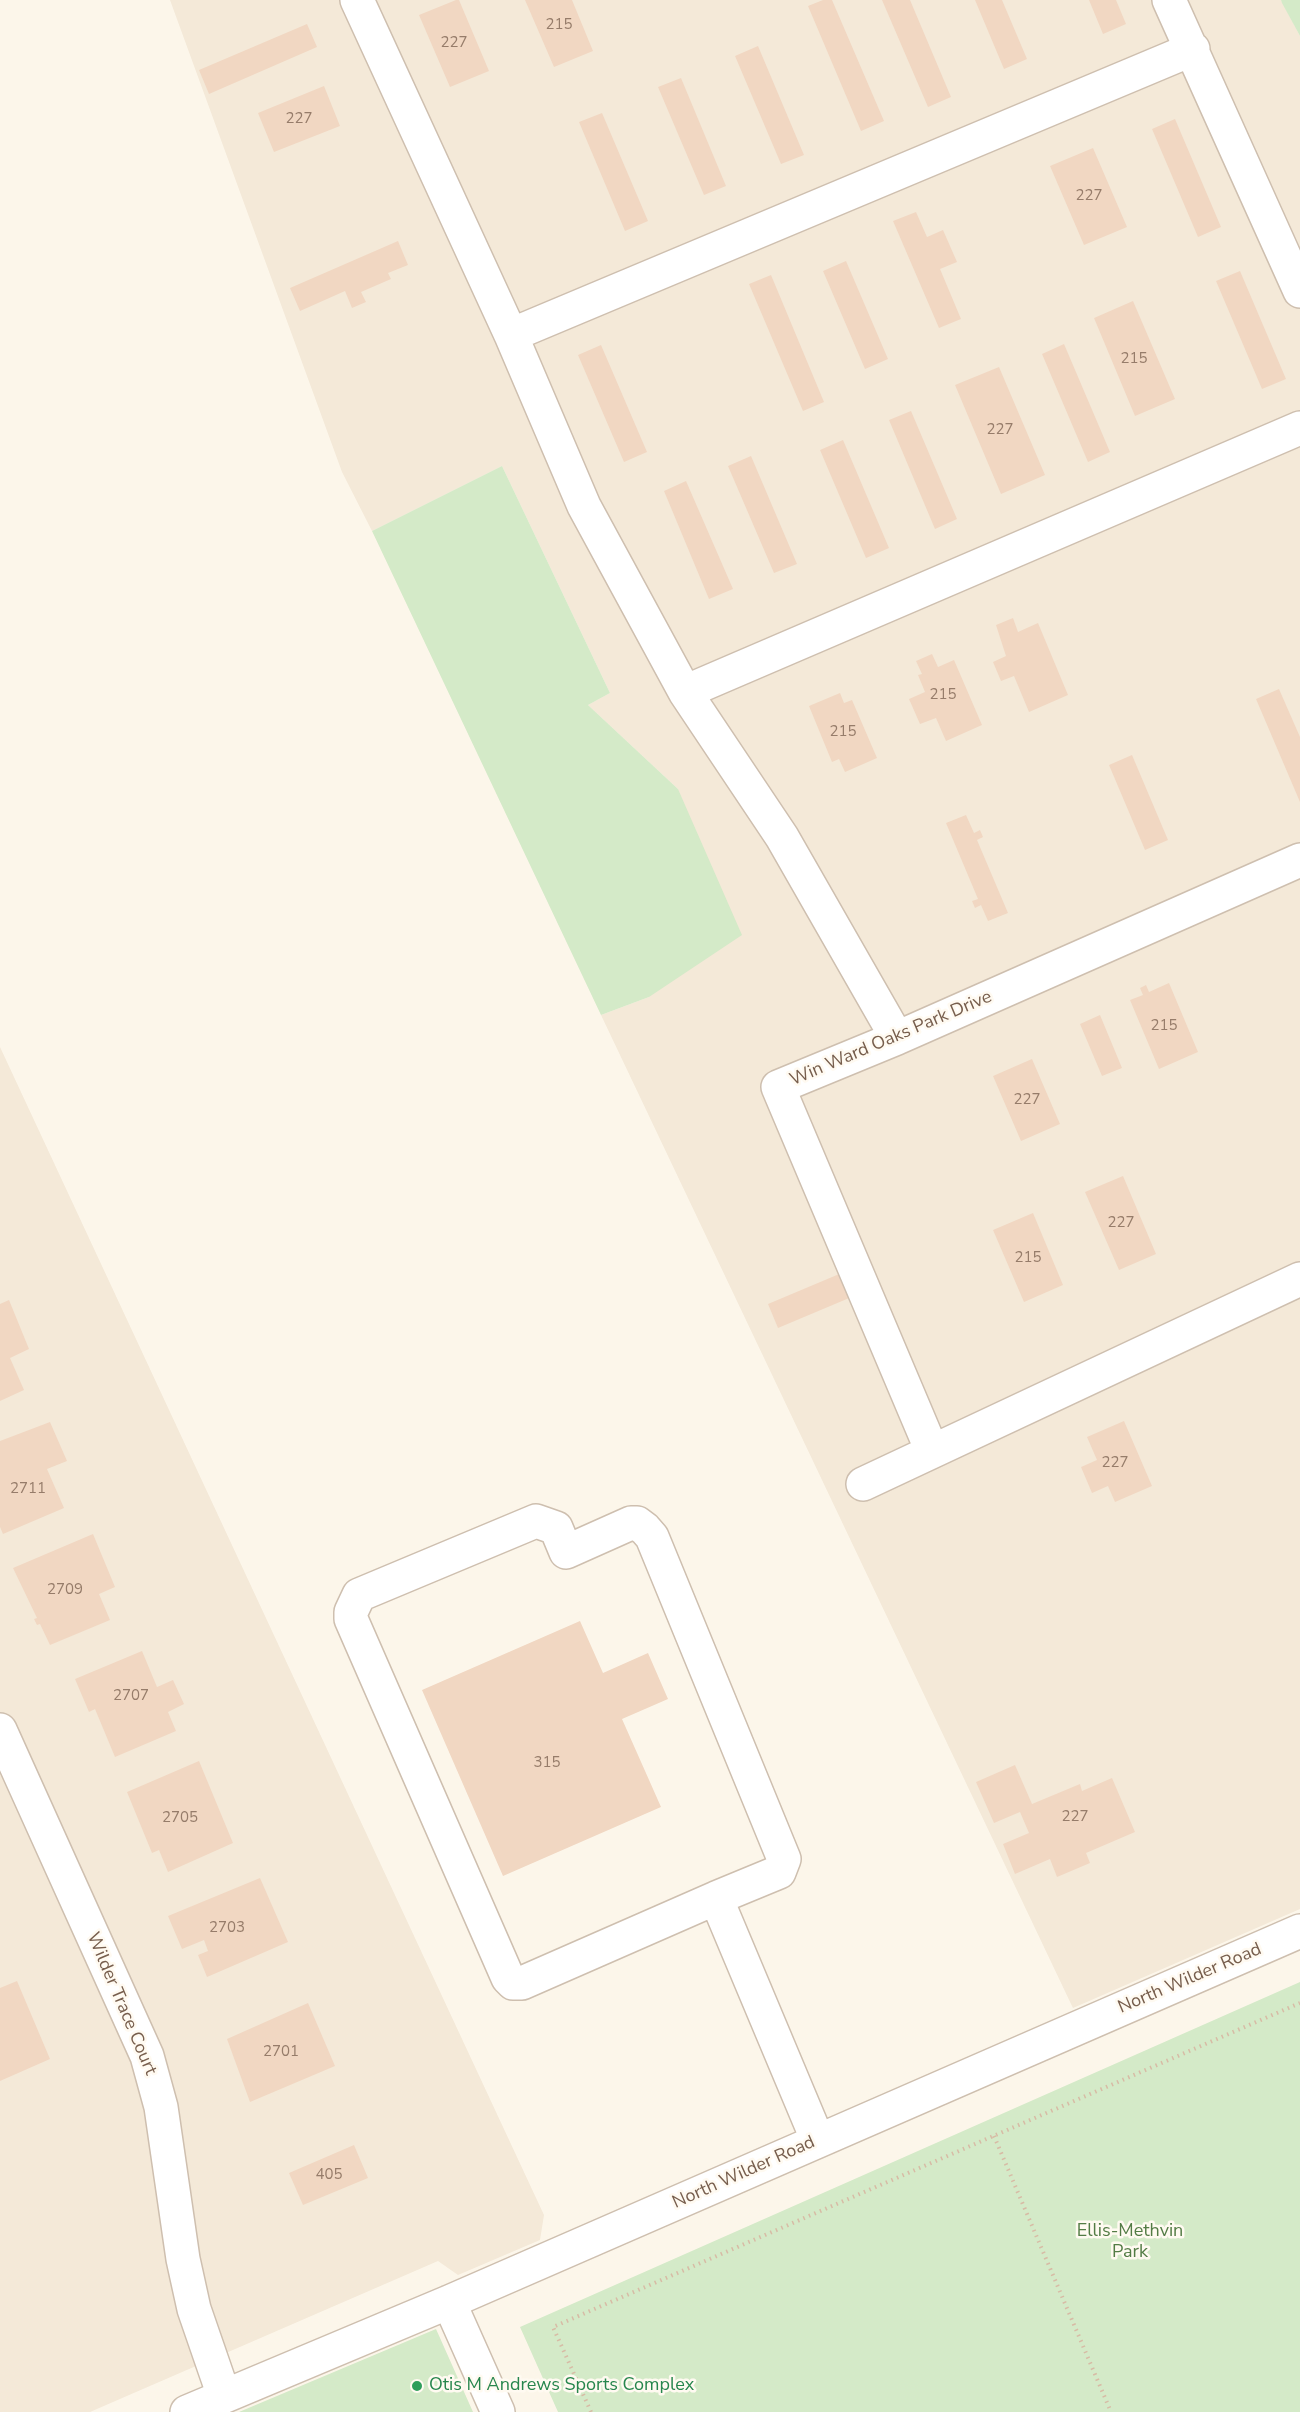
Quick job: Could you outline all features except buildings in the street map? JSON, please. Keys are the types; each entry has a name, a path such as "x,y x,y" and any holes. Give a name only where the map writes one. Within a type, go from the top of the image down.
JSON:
{"street":[{"path":"357,0 511,335 584,506 685,692 782,837 897,1038"},
{"path":"1169,0 1300,291"},
{"path":"511,335 1193,50"},
{"path":"685,692 1300,428"},
{"name":"Win Ward Oaks Park Drive","path":"932,1450 778,1087 897,1038 1300,860"},
{"path":"863,1484 1300,1279"},
{"path":"536,1521 556,1528 566,1552 631,1523 637,1523 645,1529 652,1537 784,1860 779,1872 716,1898 522,1983 513,1983 508,1978 351,1619 351,1612 359,1595 536,1521"},
{"name":"Wilder Trace Court","path":"0,1730 147,2056 160,2107 183,2259 194,2309 224,2396"},
{"path":"716,1898 818,2141"},
{"name":"North Wilder Road","path":"187,2412 449,2302 1300,1931"},
{"path":"449,2302 498,2412"}],"path":[{"path":"591,2412 553,2327 1300,2003"},
{"path":"994,2136 1111,2412"}],"shaded area":[{"path":"170,0 1281,0 1300,36 1300,1909 1073,2008 601,1015 649,997 678,789 588,705 610,693 502,466 372,531 342,472"},
{"path":"0,1047 544,2215 540,2240 458,2275 438,2261 90,2412 0,2412"}],"green space":[{"path":"1281,0 1300,0 1300,36 1282,3"},
{"path":"502,466 610,693 588,705 678,789 742,935 649,997 601,1015 372,531"},
{"name":"Ellis-Methvin Park","path":"1300,1982 1300,2412 558,2412 520,2327"},
{"path":"436,2329 473,2412 239,2412"}],"place":[{"name":"Otis M Andrews Sports Complex","path":"417,2386"}]}
